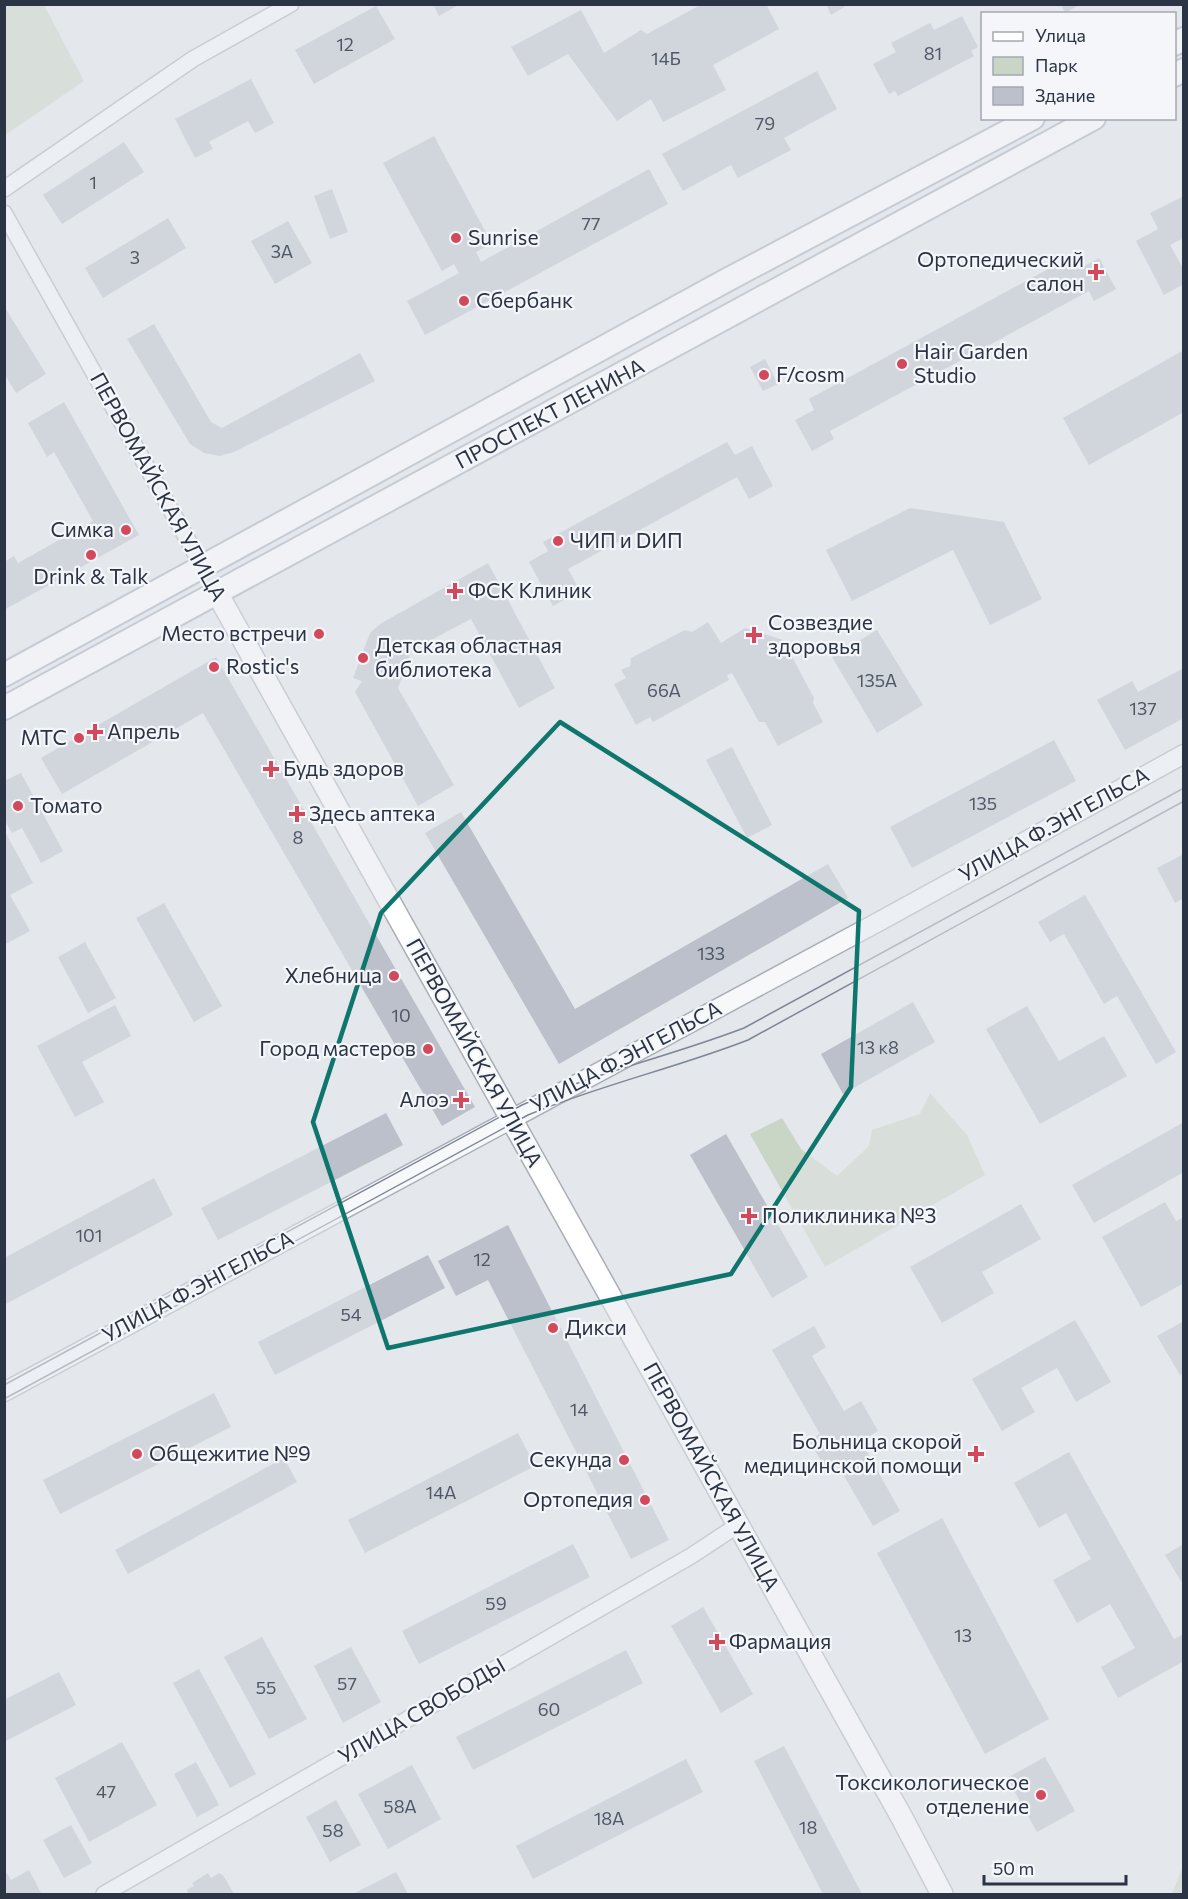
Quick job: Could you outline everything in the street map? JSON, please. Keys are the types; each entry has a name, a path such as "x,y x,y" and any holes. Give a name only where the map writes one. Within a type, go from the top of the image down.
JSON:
{"main road":[{"name":"ПРОСПЕКТ ЛЕНИНА","path":"4,675 727,280 1029,120"},
{"name":"ПРОСПЕКТ ЛЕНИНА","path":"4,708 1090,120"},
{"name":"ПЕРВОМАЙСКАЯ УЛИЦА","path":"203,567 942,1894"}],"street":[{"path":"4,189 193,59 291,4"},
{"name":"ПЕРВОМАЙСКАЯ УЛИЦА","path":"4,213 203,567"},
{"name":"УЛИЦА Ф.ЭНГЕЛЬСА","path":"4,1392 880,921 1184,754"},
{"name":"УЛИЦА СВОБОДЫ","path":"104,1894 691,1556 738,1525"}],"highlighted area":[{"path":"560,722 859,911 851,1087 731,1274 388,1348 313,1122 381,913"}],"green space":[{"path":"5,4 44,5 84,81 5,135"},
{"path":"930,1093 967,1135 985,1175 825,1267 750,1134 782,1118 801,1149 837,1176 869,1146 872,1130 920,1114"},
{"path":"1183,1866 1183,1894 1172,1894"}],"building":[{"path":"433,4 460,4 439,16"},
{"path":"702,4 766,4 779,29 713,65 726,90 663,122 651,99 617,121 568,54 528,76 511,47 581,10 604,53 641,30 647,34"},
{"path":"826,4 849,4 831,15"},
{"path":"1061,4 1081,4 1067,12 1065,12"},
{"path":"376,6 395,39 314,84 295,50"},
{"path":"962,16 978,47 971,51 974,56 898,96 895,91 889,94 873,64 896,52 891,43 930,23 934,30"},
{"path":"817,71 837,109 784,138 791,150 738,178 731,165 683,191 662,154"},
{"path":"251,79 274,123 255,133 248,121 209,142 213,149 195,158 175,119"},
{"path":"434,136 492,244 476,252 481,262 649,169 668,204 425,335 407,301 459,273 454,264 442,271 383,163"},
{"path":"124,142 144,172 62,224 43,195"},
{"path":"332,189 348,232 330,239 314,196"},
{"path":"1184,196 1184,238 1170,245 1184,270 1184,284 1164,295 1136,241 1158,229 1150,213"},
{"path":"168,218 186,248 103,298 85,268"},
{"path":"288,221 312,263 275,284 251,241"},
{"path":"1072,256 1079,269 1099,258 1116,289 1094,301 1089,291 830,431 834,439 812,451 795,420 814,410 809,399"},
{"path":"4,306 46,374 16,393 4,373"},
{"path":"154,324 211,422 222,428 360,353 375,381 234,452 220,456 204,453 190,444 127,339"},
{"path":"1184,350 1184,412 1089,465 1063,418"},
{"name":"F/cosm","path":"765,359 778,384 763,391 750,367"},
{"path":"64,402 139,535 4,610 4,562 14,556 18,563 93,521 54,452 47,457 28,423"},
{"path":"727,442 735,455 752,446 773,486 749,499 737,477 568,569 580,591 553,606 529,562 548,551 543,542"},
{"path":"910,508 1004,522 1042,599 990,625 953,550 852,601 826,550"},
{"path":"488,563 555,688 519,708 471,619 412,650 398,688 454,785 418,806 355,692 362,681 353,678 370,633 380,624"},
{"path":"708,622 721,643 745,628 783,640 814,698 813,703 823,722 778,746 765,722 759,722 732,673 727,675 729,680 653,722 650,717 636,725 614,684 626,678 621,670 630,666 631,658 685,630 692,632"},
{"path":"877,630 923,705 877,733 832,657"},
{"path":"216,657 475,1107 442,1126 203,713 62,794 41,758"},
{"path":"1184,668 1184,718 1125,750 1097,700 1132,681 1138,692"},
{"path":"1054,740 1076,781 912,868 890,827"},
{"path":"732,747 772,825 747,838 706,760"},
{"path":"21,773 63,851 41,863 22,828 12,833 4,819 4,781"},
{"path":"461,812 575,1009 828,864 848,898 559,1064 425,833"},
{"path":"4,830 33,883 10,895 30,931 4,945"},
{"path":"1184,854 1184,898 1175,903 1157,868"},
{"path":"1085,895 1176,1052 1156,1064 1117,996 1104,1004 1064,934 1050,942 1038,922"},
{"path":"164,903 222,1006 194,1022 136,918"},
{"path":"85,942 116,998 88,1013 58,957"},
{"path":"913,1002 935,1042 843,1094 821,1054"},
{"path":"115,1005 131,1036 82,1062 104,1102 75,1117 37,1046"},
{"path":"1027,1006 1059,1061 1104,1036 1127,1076 1040,1124 986,1029"},
{"path":"386,1113 403,1145 218,1240 201,1208"},
{"path":"1184,1122 1184,1172 1094,1223 1072,1185"},
{"name":"Поликлиника №3","path":"726,1134 808,1277 772,1298 690,1155"},
{"path":"154,1178 173,1215 4,1305 4,1258"},
{"path":"1165,1202 1176,1221 1184,1217 1184,1283 1141,1307 1102,1237"},
{"path":"1021,1204 1041,1239 982,1272 994,1293 942,1323 910,1267"},
{"path":"508,1225 669,1540 631,1559 488,1280 456,1296 438,1261"},
{"path":"428,1255 445,1288 275,1375 258,1342"},
{"path":"1075,1320 1111,1382 1076,1402 1057,1368 1021,1388 1035,1412 1002,1431 972,1379"},
{"path":"1184,1321 1184,1373 1180,1375 1157,1336"},
{"path":"814,1326 826,1347 812,1356 844,1411 861,1401 878,1431 861,1441 900,1511 873,1526 835,1460 824,1466 809,1440 820,1434 772,1350"},
{"name":"Общежитие №9","path":"214,1393 231,1427 60,1514 43,1480"},
{"path":"518,1433 535,1466 365,1553 348,1520"},
{"path":"1069,1452 1174,1639 1184,1634 1184,1661 1118,1698 1101,1667 1135,1648 1110,1604 1077,1623 1053,1580 1091,1559 1066,1513 1039,1528 1014,1483"},
{"path":"284,1458 297,1482 128,1574 115,1550"},
{"path":"942,1518 1049,1719 985,1754 877,1553"},
{"path":"573,1544 590,1577 419,1664 402,1631"},
{"path":"1184,1544 1184,1586 1165,1555"},
{"path":"703,1607 753,1694 721,1713 671,1626"},
{"path":"262,1637 307,1719 269,1739 224,1657"},
{"path":"351,1647 381,1702 343,1723 314,1666"},
{"path":"626,1650 643,1683 473,1770 456,1737"},
{"path":"199,1669 256,1774 230,1788 173,1683"},
{"path":"59,1672 76,1705 4,1742 4,1700"},
{"path":"122,1742 157,1805 89,1842 55,1778"},
{"path":"784,1746 862,1894 823,1894 754,1761"},
{"name":"Токсикологическое отделение","path":"1045,1757 1075,1811 1037,1832 1007,1778"},
{"path":"686,1759 703,1792 533,1879 516,1846"},
{"path":"196,1762 219,1805 197,1817 174,1774"},
{"path":"412,1765 441,1819 388,1849 358,1794"},
{"path":"336,1800 361,1845 330,1862 306,1817"},
{"path":"71,1825 92,1863 64,1878 43,1840"},
{"path":"4,1869 11,1880 29,1870 41,1893 4,1894"},
{"path":"396,1872 408,1894 353,1894"},
{"path":"208,1873 211,1878 219,1873 223,1875 234,1894 188,1894 187,1890 194,1886 192,1883"}],"tram line":[{"path":"4,1385 522,1105 577,1083 744,1028 1184,788"},
{"path":"4,1399 528,1115 748,1040 1184,801"}],"place":[{"name":"Sunrise","path":"456,238"},
{"name":"Ортопедический салон","path":"1096,272"},
{"name":"Сбербанк","path":"464,301"},
{"name":"Hair Garden Studio","path":"902,364"},
{"name":"F/cosm","path":"764,375"},
{"name":"Симка","path":"126,530"},
{"name":"ЧИП и DИП","path":"558,541"},
{"name":"Drink & Talk","path":"91,555"},
{"name":"ФСК Клиник","path":"455,591"},
{"name":"Место встречи","path":"319,634"},
{"name":"Созвездие здоровья","path":"754,635"},
{"name":"Детская областная библиотека","path":"363,658"},
{"name":"Rostic's","path":"214,667"},
{"name":"Апрель","path":"95,732"},
{"name":"МТС","path":"79,738"},
{"name":"Будь здоров","path":"271,769"},
{"name":"Томато","path":"18,806"},
{"name":"Здесь аптека","path":"297,814"},
{"name":"Хлебница","path":"394,976"},
{"name":"Город мастеров","path":"428,1049"},
{"name":"Алоэ","path":"461,1100"},
{"name":"Поликлиника №3","path":"749,1216"},
{"name":"Дикси","path":"553,1328"},
{"name":"Общежитие №9","path":"137,1454"},
{"name":"Больница скорой медицинской помощи","path":"976,1454"},
{"name":"Секунда","path":"624,1460"},
{"name":"Ортопедия","path":"645,1500"},
{"name":"Фармация","path":"717,1642"},
{"name":"Токсикологическое отделение","path":"1041,1795"}]}
